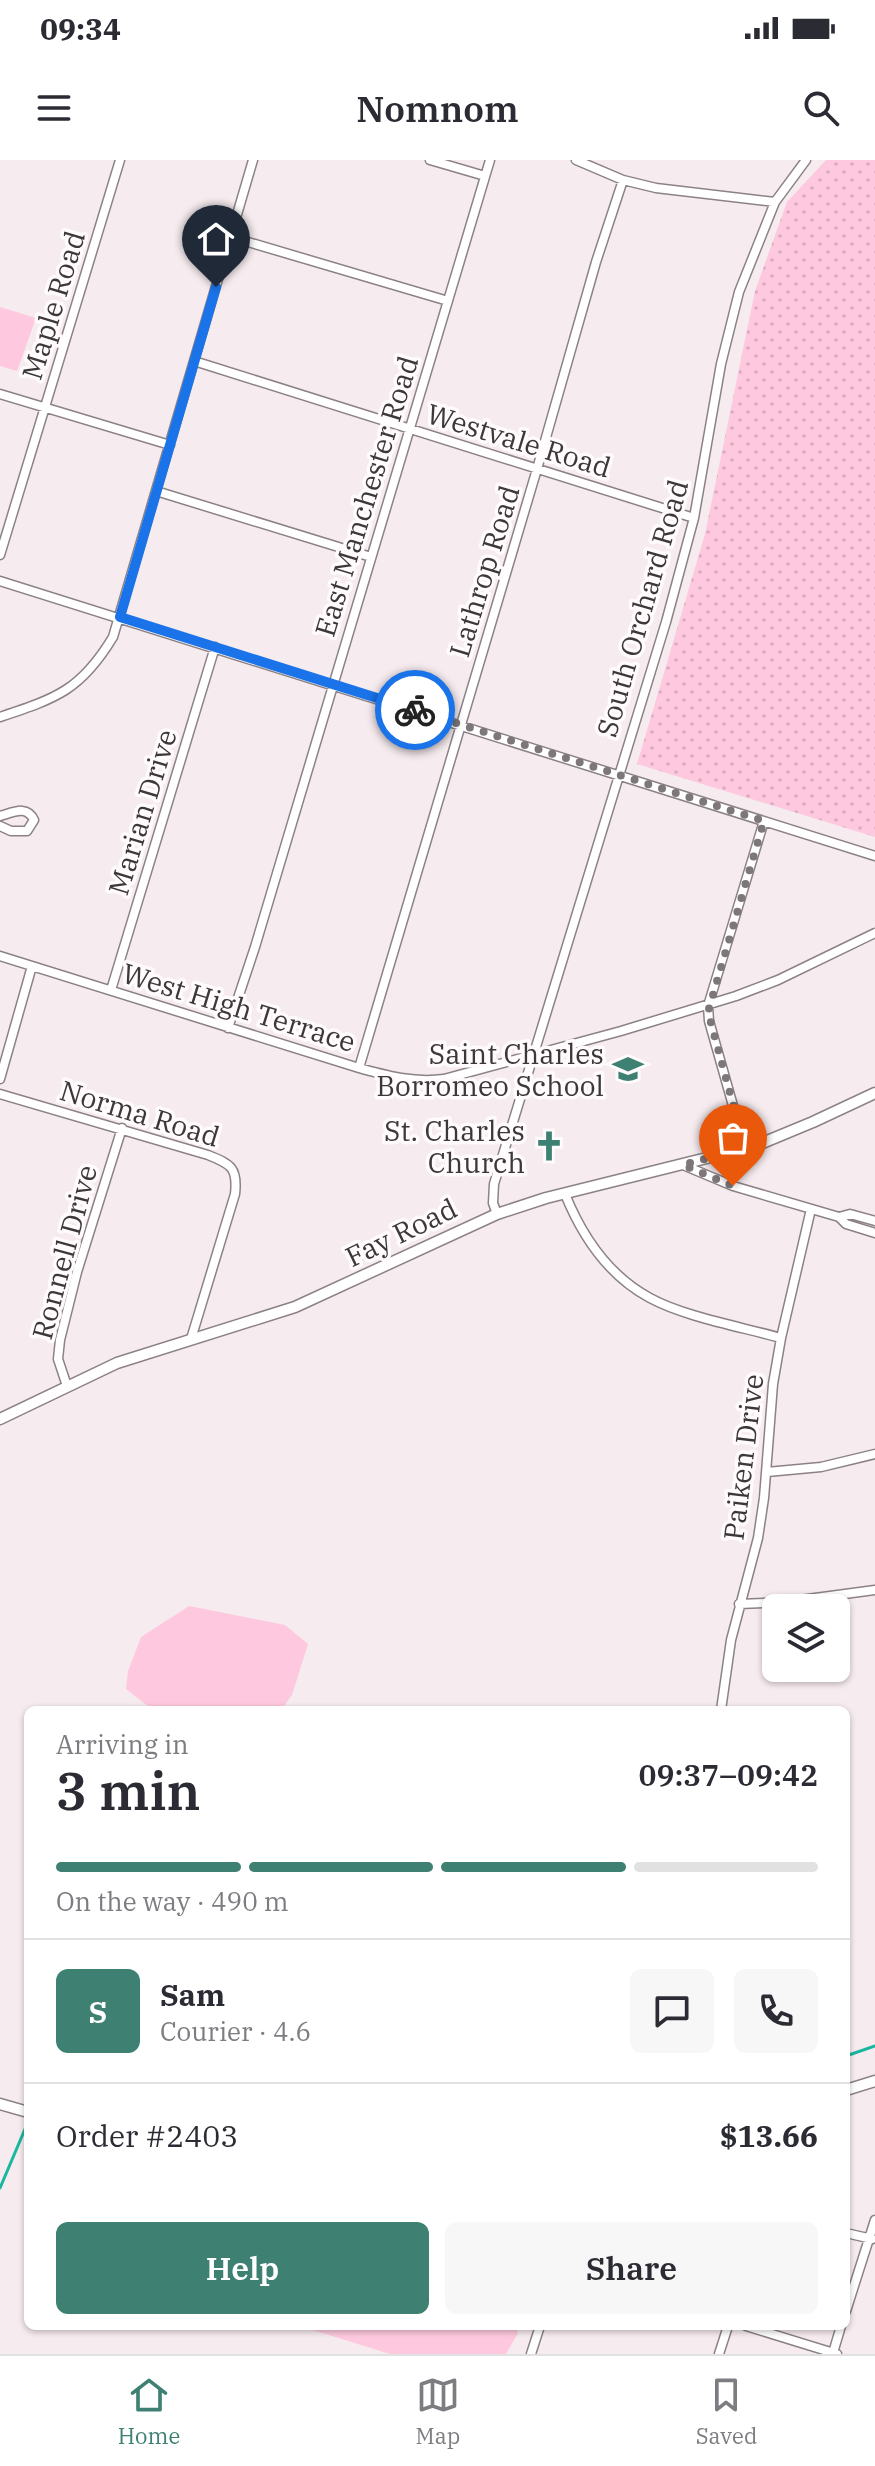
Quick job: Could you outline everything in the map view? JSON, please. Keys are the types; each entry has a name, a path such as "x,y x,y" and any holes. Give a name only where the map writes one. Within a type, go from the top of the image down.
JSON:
{"street":[{"name":"Maple Road","path":"0,555 120,160"},
{"path":"0,717 49,701 69,690 100,658 113,637 253,160"},
{"path":"430,160 485,176"},
{"name":"East Manchester Road","path":"228,1028 255,947 490,160"},
{"path":"576,160 623,180 656,188 775,202"},
{"name":"South Orchard Road","path":"497,1214 492,1192 666,622 694,518 721,364 739,292 775,202 806,160"},
{"name":"Lathrop Road","path":"359,1068 596,262 623,180"},
{"path":"231,237 448,301"},
{"name":"Westvale Road","path":"194,361 694,518"},
{"path":"0,394 170,445"},
{"path":"156,491 371,557"},
{"path":"0,581 875,856"},
{"name":"Marian Drive","path":"111,990 215,647"},
{"path":"0,816 24,810 31,813 34,820 27,831 11,831 0,826"},
{"path":"745,1148 709,1021 708,1006 764,821"},
{"name":"West High Terrace","path":"0,956 359,1068 422,1082 444,1079 708,1006 778,980 875,933"},
{"path":"0,1079 32,966"},
{"name":"Fay Road","path":"0,1419 117,1363 295,1307 497,1214 745,1148 813,1122 875,1093"},
{"name":"Norma Road","path":"0,1094 224,1161 234,1171 237,1178 231,1209 191,1339"},
{"name":"Ronnell Drive","path":"67,1386 58,1359 60,1340 77,1272 122,1128"},
{"path":"683,1165 733,1186 839,1217 846,1224 875,1233"},
{"path":"565,1194 576,1222 594,1249 622,1278 649,1298 781,1338"},
{"name":"Paiken Drive","path":"721,1706 725,1671 739,1604 758,1538 767,1472 773,1384 781,1338 811,1209"},
{"path":"839,1217 850,1214 875,1221"},
{"path":"767,1472 821,1467 875,1454"},
{"path":"739,1604 785,1602 875,1590"},
{"path":"850,2089 875,2081"},
{"path":"0,2104 24,2111"},
{"path":"850,2300 872,2239 875,2220"},
{"path":"850,2234 872,2239"},
{"path":"531,2354 539,2330"},
{"path":"719,2354 727,2330"},
{"path":"759,2330 835,2353 840,2330"}],"shaded area":[{"path":"826,160 875,160 875,837 637,764 705,534 755,291 787,202"},
{"path":"0,307 36,318 17,371 0,366"},
{"path":"189,1606 285,1625 308,1644 292,1695 284,1706 148,1706 126,1689 128,1671 141,1637"},
{"path":"313,2330 518,2330 506,2354 390,2354"}],"waterway":[{"path":"850,2055 875,2046"},
{"path":"0,2188 24,2131"}],"way so far":[{"path":"415,710 764,821 708,1006 709,1021 745,1148 683,1165 733,1186"}],"place":[{"name":"Saint Charles Borromeo School","path":"628,1069"},
{"name":"St. Charles Church","path":"549,1146"}],"route":[{"path":"216,287 120,617 415,710"}]}
